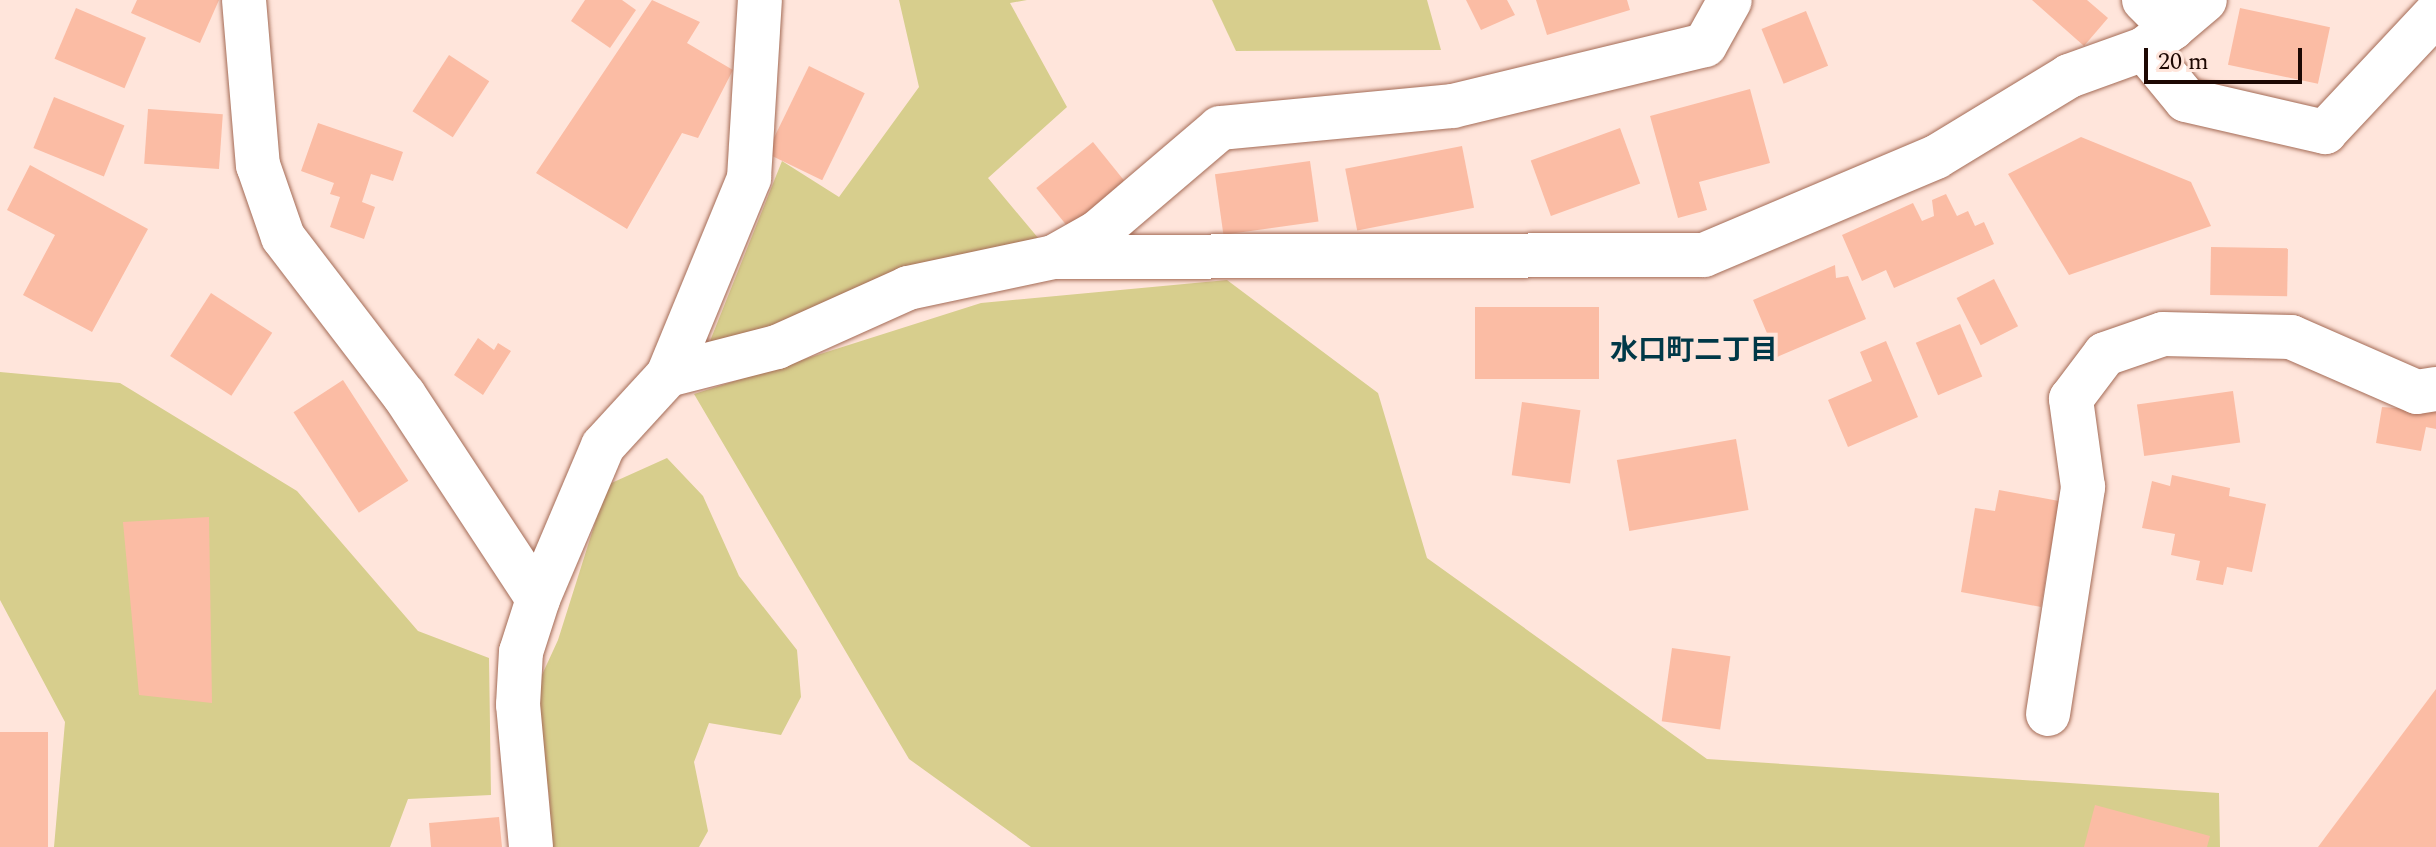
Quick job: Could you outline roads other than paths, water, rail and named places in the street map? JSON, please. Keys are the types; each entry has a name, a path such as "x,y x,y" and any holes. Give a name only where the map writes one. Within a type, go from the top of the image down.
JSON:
{"street":[{"path":"244,0 258,165 283,237 404,395 538,599"},
{"path":"531,847 518,705 521,652 538,599 603,446 668,375 749,178 760,0"},
{"path":"1054,257 1098,232 1220,128 1453,106 1705,45 1730,0"},
{"path":"668,375 777,347 908,288 1054,257 1704,255 1936,157 2153,26 2205,0"},
{"path":"2153,26 2186,100 2325,132 2436,14"},
{"path":"2048,714 2083,487 2071,399 2105,354 2163,334 2291,337 2417,392 2436,389"}],"district":[{"name":"水口町二丁目","path":"1694,351"}]}
